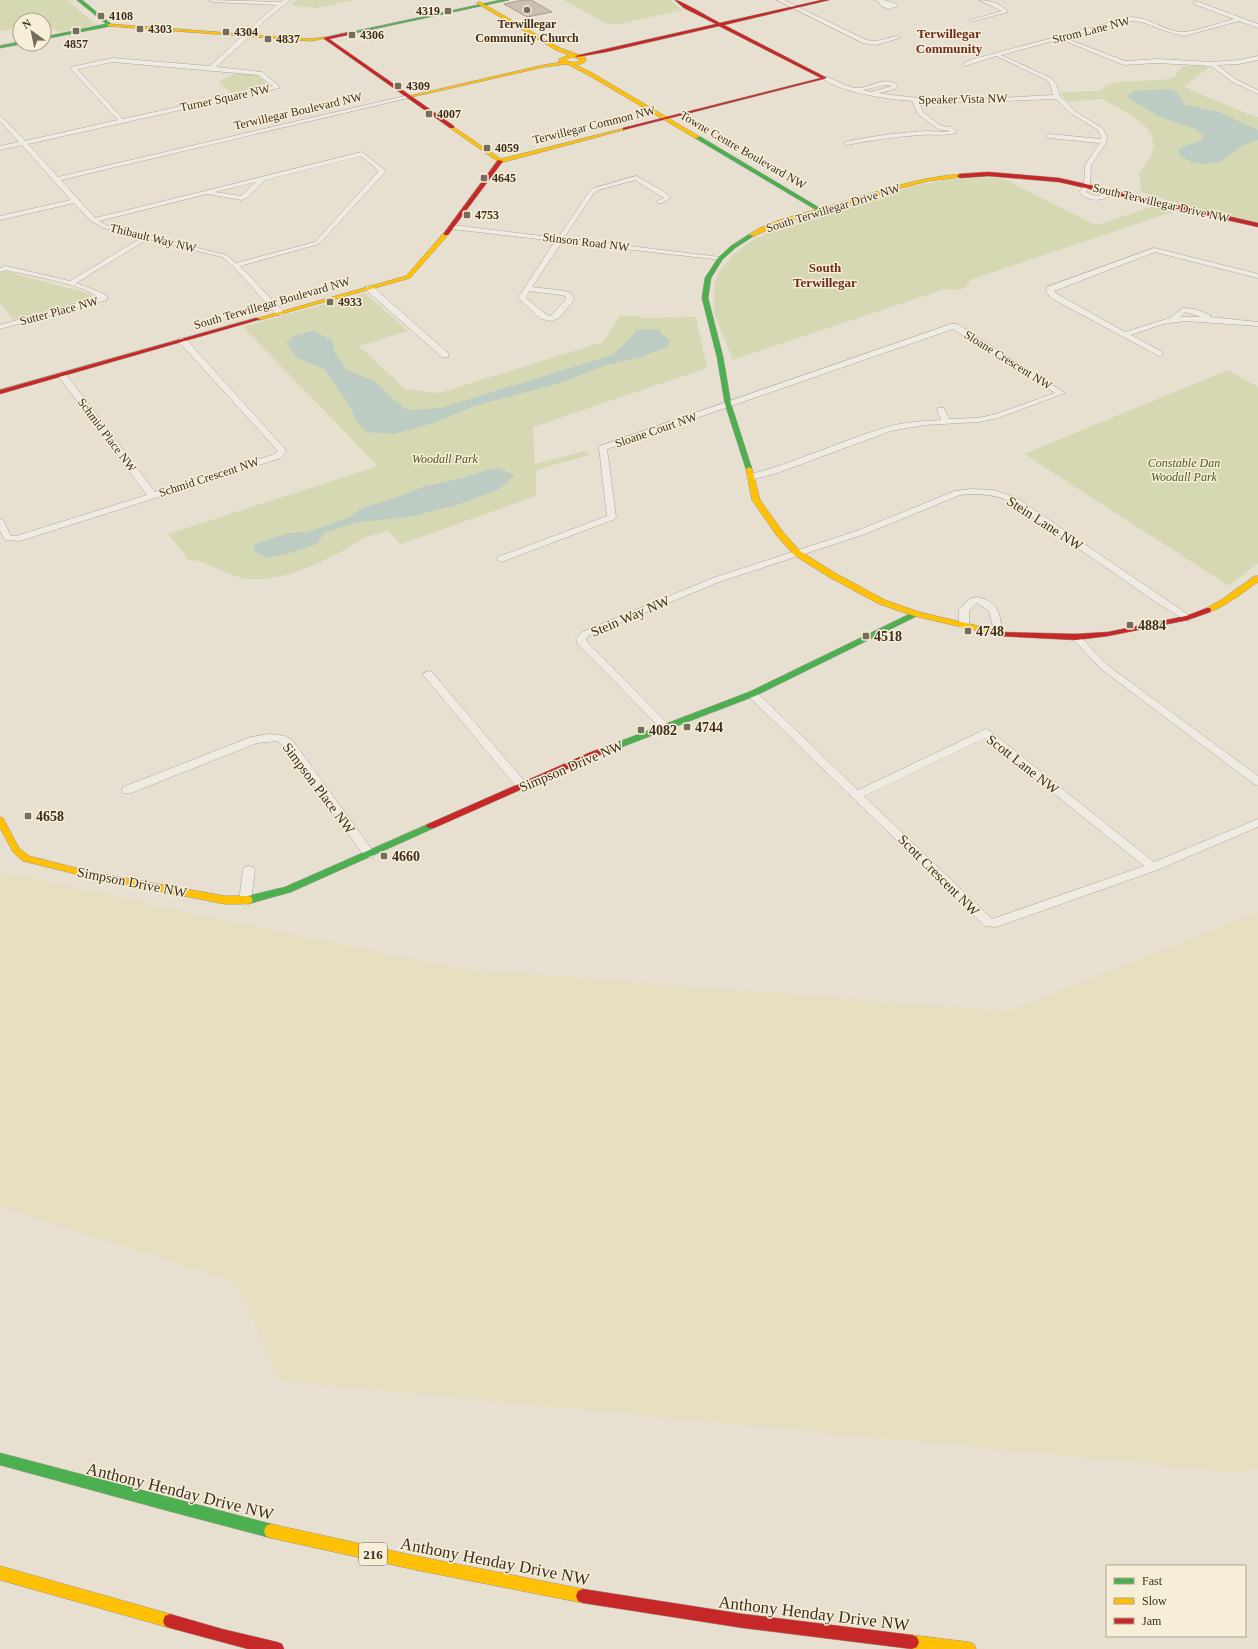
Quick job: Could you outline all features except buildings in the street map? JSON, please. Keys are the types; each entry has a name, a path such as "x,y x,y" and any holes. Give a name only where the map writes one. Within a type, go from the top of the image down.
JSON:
{"main road":[{"path":"79,0 109,25"},
{"name":"Towne Centre Boulevard NW","path":"464,0 478,4 558,49 580,58 592,67 832,206"},
{"path":"52,36 109,25 311,40 478,4 507,0"},
{"path":"677,0 686,7 720,25 825,78"},
{"path":"580,58 827,0"},
{"name":"Towne Centre Boulevard NW","path":"478,4 565,61 820,210"},
{"path":"325,38 500,161"},
{"path":"0,47 12,45"},
{"name":"Terwillegar Boulevard NW","path":"409,97 565,61 579,63 580,58"},
{"name":"Terwillegar Common NW","path":"500,161 825,78"},
{"name":"South Terwillegar Boulevard NW","path":"0,392 405,278 412,274 452,226 500,161"},
{"name":"South Terwillegar Drive NW","path":"1258,225 1059,180 988,174 954,176 916,182 832,206 775,224 756,233 733,247 720,259 708,278 705,298 720,357 728,404 751,477 756,500 780,534 797,553 832,576 882,602 917,614 998,634 1076,637 1108,634 1188,618 1224,602 1258,578"},
{"name":"Simpson Drive NW","path":"0,820 16,850 22,856 44,864 92,875 225,900 244,901 266,898 288,890 594,754 666,728 752,694 917,614"},
{"name":"Anthony Henday Drive NW","path":"0,1459 86,1484 260,1528 441,1569 674,1611 760,1624 969,1649"},
{"path":"0,1572 222,1636 277,1649"}],"street":[{"path":"212,0 282,4"},
{"path":"211,68 248,35 261,21 287,0"},
{"path":"780,0 865,42 876,43 897,38"},
{"path":"972,21 1005,12 1003,9 982,0"},
{"path":"1196,3 1258,26"},
{"name":"Strom Lane NW","path":"965,64 1132,19 1141,20 1184,34 1239,19"},
{"path":"1061,38 1122,63 1147,59 1212,64 1246,61 1258,58"},
{"path":"997,55 1049,79 1053,84 1057,97 1074,113 1100,129 1104,136 1103,141 1088,165 1087,186"},
{"name":"Turner Square NW","path":"0,148 277,87 260,73 211,68 113,60 73,68 122,121"},
{"path":"1212,64 1230,78 1258,92"},
{"path":"175,71 181,66"},
{"name":"Speaker Vista NW","path":"825,78 855,90 870,94 915,101 1057,97"},
{"path":"855,90 884,83 895,86 870,94"},
{"name":"Terwillegar Boulevard NW","path":"58,179 409,97"},
{"path":"846,143 885,136 938,130 920,113 915,101"},
{"name":"Thibault Way NW","path":"0,117 58,179 74,201 93,220 106,227 224,256 235,265 280,313"},
{"path":"1050,136 1103,141"},
{"path":"93,220 362,154 384,171 318,243 235,265"},
{"path":"527,289 562,293 568,295 570,299 555,317 546,318 522,298 527,289 591,193 596,189 632,178 640,179 668,198 659,202"},
{"path":"206,192 242,198 262,179"},
{"path":"0,218 74,201"},
{"name":"Stinson Road NW","path":"452,226 720,259"},
{"path":"70,284 147,237"},
{"path":"1159,354 1054,296 1050,289 1147,254 1154,250 1258,276"},
{"name":"Sutter Place NW","path":"0,270 6,268 70,284 101,294 104,298 0,326"},
{"path":"369,288 445,355"},
{"path":"1125,335 1173,320 1191,319 1258,324"},
{"name":"Sloane Crescent NW","path":"728,404 954,326 1061,393 998,416 979,420 924,423 889,429 774,471 751,477"},
{"name":"Schmid Crescent NW","path":"0,522 8,538 17,539 278,456 282,451 182,340"},
{"name":"Schmid Place NW","path":"62,375 152,495"},
{"name":"Sloane Court NW","path":"501,560 612,517 603,448 664,428 728,404"},
{"path":"941,410 946,422"},
{"name":"Stein Lane NW","path":"797,553 862,532 958,493 996,493 1014,500 1153,596 1188,618"},
{"name":"Stein Way NW","path":"666,728 582,643 581,639 585,634 716,580 797,553"},
{"path":"964,626 964,610 972,601 977,600 984,602 994,610 998,634"},
{"path":"1076,637 1104,666 1258,781"},
{"path":"428,674 522,786"},
{"name":"Scott Crescent NW","path":"752,694 858,794 989,923 995,923 1153,868 1258,823"},
{"name":"Scott Lane NW","path":"858,794 986,733 1153,868"},
{"name":"Simpson Place NW","path":"127,790 255,740 277,736 289,744 369,854"},
{"path":"244,901 249,870"}],"shaded area":[{"path":"1170,89 1176,91 1185,105 1219,112 1258,130 1258,140 1243,145 1220,162 1208,164 1192,162 1180,156 1178,149 1200,141 1204,136 1195,129 1160,117 1127,96 1135,91"},
{"path":"659,329 661,334 670,340 667,347 641,357 606,365 560,383 474,406 434,423 393,434 366,432 356,420 348,403 324,369 297,358 286,343 293,336 313,331 332,340 334,351 347,370 374,381 393,399 408,410 441,408 612,355 629,340 637,330"},
{"path":"499,468 515,475 498,490 457,505 413,516 354,523 324,533 317,544 290,553 267,558 254,551 254,544 288,533 307,532 348,518 362,508 392,499 423,487 466,477 490,469"},
{"path":"0,871 214,918 457,968 1009,1011 1258,912 1258,1469 1242,1473 279,1381 236,1282 0,1207"}],"green space":[{"path":"0,0 67,0 97,25 60,32 52,28 52,12 12,12 12,29 0,31"},
{"path":"297,0 355,0 316,8 291,5"},
{"path":"563,0 670,0 682,10 619,24 608,24"},
{"path":"1183,66 1205,66 1208,68 1185,86 1193,91 1258,117 1258,222 1193,208 1141,192 1139,173 1150,158 1154,146 1152,136 1145,126 1127,113 1103,99 1067,102 1060,92 1100,91 1107,85 1117,82 1173,78"},
{"path":"237,73 257,75 269,85 232,93 218,82"},
{"path":"982,177 1004,179 1096,225 1155,206 1175,211 970,280 968,286 959,290 945,289 733,360 714,313 714,285 719,273 731,257 748,243 779,227 915,186 944,180"},
{"path":"4,271 91,294 92,296 90,298 13,320 0,303 0,272"},
{"name":"Woodall Park","path":"365,293 408,331 359,346 405,389 439,393 603,342 620,316 640,316 641,318 696,317 707,368 533,427 535,464 585,451 589,455 536,470 536,496 401,544 387,531 373,535 364,538 321,562 286,575 262,579 242,578 203,562 189,560 168,534 378,466 243,327"},
{"name":"Constable Dan Woodall Park","path":"1228,370 1258,387 1258,563 1229,586 1024,454"}],"traffic: fast":[{"path":"52,36 109,25 79,0"},
{"path":"350,33 507,0"},
{"path":"0,47 12,45"},
{"path":"697,137 820,210"},
{"path":"749,469 728,404 720,357 705,298 708,278 720,259 733,247 752,235"},
{"path":"616,746 752,694 917,614"},
{"path":"248,900 288,890 431,826"},
{"path":"0,1459 271,1531"}],"traffic: slow":[{"path":"479,3 558,49 576,56"},
{"path":"109,25 311,40 325,38"},
{"path":"569,63 579,63 584,60 583,58 573,55 561,60 592,75 697,137"},
{"path":"409,97 544,66 567,63"},
{"path":"452,127 500,161 625,129"},
{"path":"752,235 781,222 896,187 944,177 960,176"},
{"path":"258,319 408,277 446,234"},
{"path":"749,469 756,500 780,534 797,553 832,575 882,602 917,614 992,632"},
{"path":"1207,610 1224,602 1258,578"},
{"path":"0,820 16,850 26,859 92,875 225,900 248,900"},
{"path":"271,1531 416,1563 583,1596"},
{"path":"0,1573 170,1621"},
{"path":"912,1642 969,1649"}],"traffic: jam":[{"path":"625,129 825,78 720,25 686,7 677,0"},
{"path":"577,56 606,51 827,0"},
{"path":"350,33 325,38 452,127"},
{"path":"446,234 500,161"},
{"path":"960,176 988,174 1059,180 1258,225"},
{"path":"0,392 258,319"},
{"path":"992,632 998,634 1076,637 1108,634 1188,618 1207,610"},
{"path":"431,826 594,754 616,746"},
{"path":"583,1596 743,1621 912,1642"},
{"path":"170,1621 222,1636 277,1649"}],"place":[{"name":"Terwillegar Community Church","path":"527,10"},
{"name":"4319","path":"448,11"},
{"name":"4108","path":"101,16"},
{"name":"4303","path":"140,29"},
{"name":"4857","path":"76,31"},
{"name":"4304","path":"226,32"},
{"name":"4306","path":"352,35"},
{"name":"4837","path":"268,39"},
{"name":"4309","path":"398,86"},
{"name":"4007","path":"429,114"},
{"name":"4059","path":"487,148"},
{"name":"4645","path":"484,178"},
{"name":"4753","path":"467,215"},
{"name":"4933","path":"330,302"},
{"name":"4884","path":"1130,625"},
{"name":"4748","path":"968,631"},
{"name":"4518","path":"866,636"},
{"name":"4744","path":"687,727"},
{"name":"4082","path":"641,730"},
{"name":"4658","path":"28,816"},
{"name":"4660","path":"384,856"}],"district":[{"name":"Terwillegar Community","path":"949,40"},
{"name":"South Terwillegar","path":"825,274"}]}
